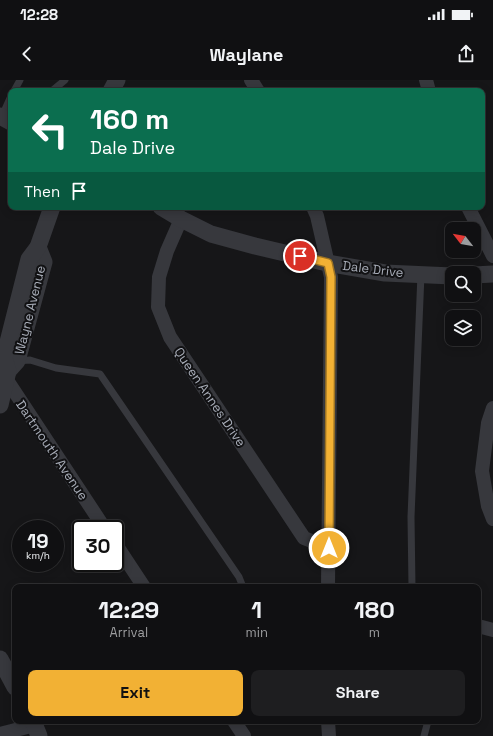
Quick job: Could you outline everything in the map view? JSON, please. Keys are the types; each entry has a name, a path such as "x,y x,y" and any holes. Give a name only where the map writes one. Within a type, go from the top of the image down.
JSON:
{"street":[{"name":"Wayne Avenue","path":"0,405 8,370 4,358 28,259 38,246 51,210"},
{"name":"Dale Drive","path":"166,210 211,234 255,246 328,263 385,273 445,276"},
{"path":"314,210 331,277 329,548 333,584"},
{"path":"470,210 493,256"},
{"name":"Queen Annes Drive","path":"181,219 167,251 159,277 158,307 170,337 304,538 329,548"},
{"path":"481,275 493,274"},
{"name":"Dartmouth Avenue","path":"8,370 100,520"},
{"path":"493,408 482,471 488,506 493,519"},
{"path":"124,557 142,584"},
{"path":"481,627 493,630"},
{"path":"0,659 12,681"},
{"path":"236,724 244,736"},
{"path":"328,724 329,736"},
{"path":"0,734 36,727"}],"lane":[{"path":"55,88 65,80"},
{"path":"4,118 8,105"},
{"path":"412,584 411,516 421,274"},
{"path":"8,370 30,360 56,368 100,374 239,577 242,584"},
{"path":"424,736 427,724"}],"route":[{"path":"300,256 328,263 331,277 329,548"}]}
